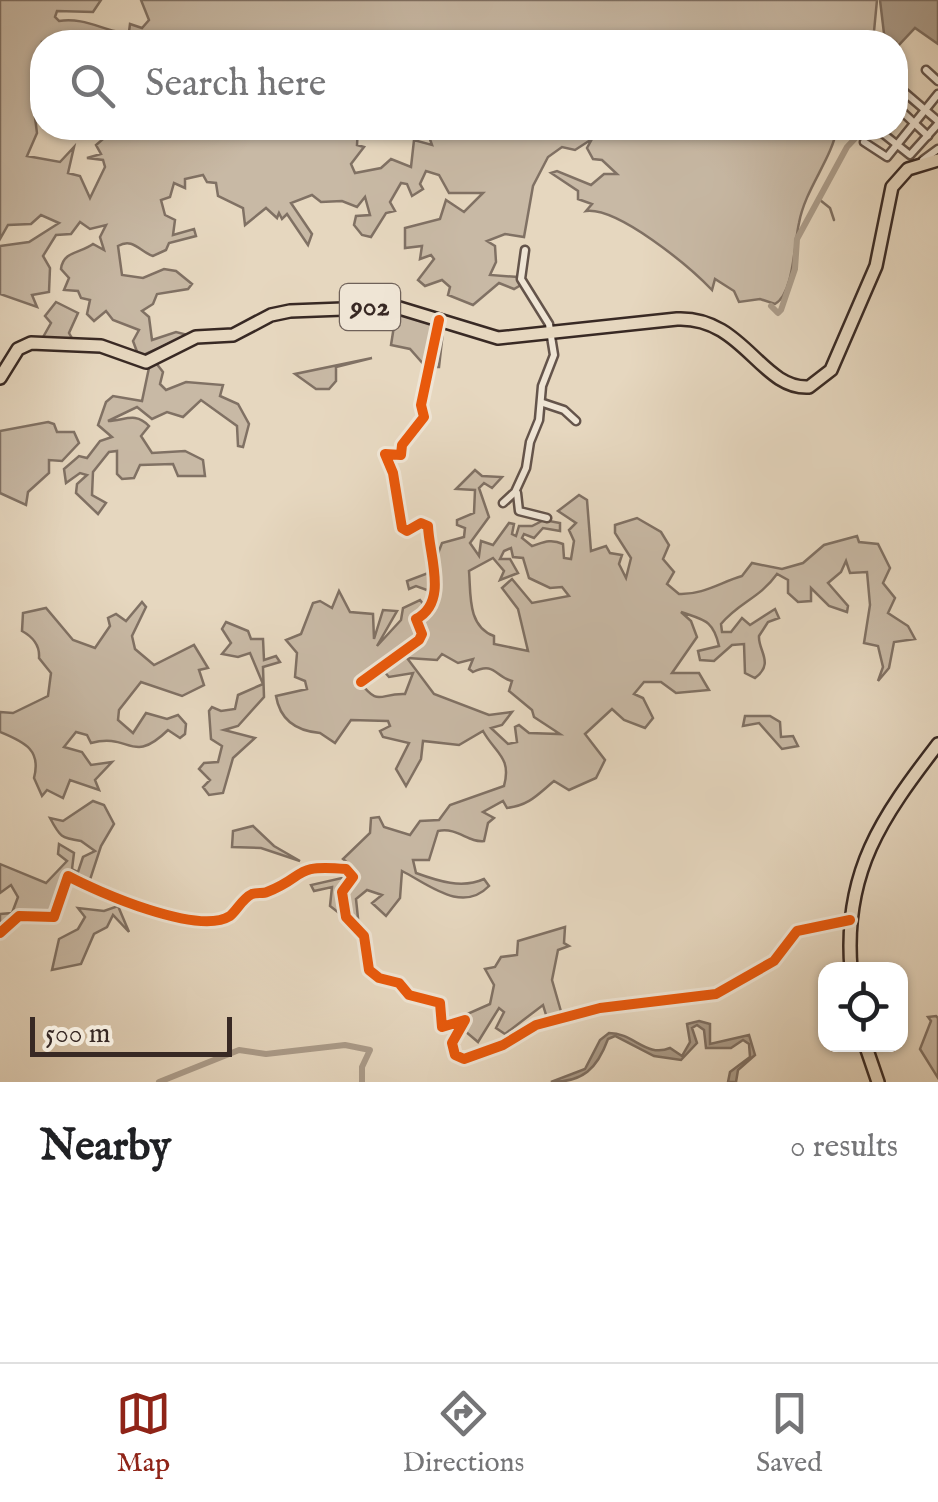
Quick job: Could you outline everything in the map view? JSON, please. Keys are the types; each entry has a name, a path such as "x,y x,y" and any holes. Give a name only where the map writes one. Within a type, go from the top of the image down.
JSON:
{"highway":[{"path":"917,165 938,160"},
{"name":"902","path":"0,378 18,348 31,342 101,346 146,362 193,338 237,334 280,312 390,306 492,338 690,319 723,330 794,386 821,381 833,365 884,243 892,186 917,165"},
{"path":"851,962 850,920 868,848 938,744"},
{"path":"868,1052 878,1082"}],"street":[{"path":"926,70 938,81"},
{"path":"891,140 910,155 938,122 908,95"},
{"path":"908,131 937,96"},
{"path":"908,118 928,136"},
{"path":"864,142 885,158 901,140"},
{"path":"917,165 938,149"},
{"path":"525,250 521,279 551,333 554,352 518,486 519,512 547,518"},
{"path":"361,682 419,640 422,632 416,620 430,610 434,593 428,526 402,528 393,473 385,453 401,455 402,445 424,417 421,403 440,320"},
{"path":"543,402 564,410 576,421"},
{"path":"502,503 518,486"},
{"path":"0,932 19,916 55,916 66,876 86,888 103,889 188,922 226,918 252,894 267,892 302,868 346,870 353,878 341,895 344,910 362,930 369,970 379,978 399,983 410,995 440,1003 442,1027 465,1020 452,1043 455,1056 464,1059 503,1045 536,1024 600,1008 716,994 774,961 797,932 850,920"}],"shaded area":[{"path":"0,0 101,0 93,12 57,11 55,17 59,21 79,21 114,30 30,30 30,140 34,140 27,156 60,162 74,147 68,173 80,176 90,198 105,167 103,160 87,158 101,154 96,145 102,140 357,140 357,145 364,147 351,164 355,173 381,168 391,159 411,167 414,140 432,145 430,140 590,140 575,150 562,147 548,157 533,186 524,237 505,234 487,241 495,246 496,262 490,275 518,277 521,285 514,289 499,283 473,305 448,295 450,287 442,280 425,286 418,280 434,259 431,255 420,259 422,246 405,248 405,228 440,219 446,200 464,212 483,193 449,193 439,175 426,171 420,184 423,189 412,196 407,184 401,183 390,202 395,211 386,213 371,237 362,235 354,225 356,216 370,215 365,197 357,207 342,201 321,202 312,195 291,203 312,234 308,245 287,214 282,219 279,213 277,218 266,208 245,225 243,208 218,196 216,183 207,182 203,175 185,179 185,188 174,183 170,197 161,200 165,215 175,220 173,235 194,229 196,236 169,243 166,250 153,256 132,244 118,246 122,275 143,278 164,269 176,271 192,284 188,289 157,294 153,304 142,311 149,317 152,340 176,332 188,335 139,357 133,341 139,330 113,320 106,311 94,321 87,314 90,300 81,298 78,291 64,290 69,278 61,269 62,263 93,244 104,250 100,237 106,225 90,229 80,222 71,234 56,235 43,256 50,268 49,292 32,295 37,307 0,294 0,246 29,242 59,223 41,215 31,224 8,225 0,239"},
{"path":"141,0 877,0 874,30 129,30 130,24 142,28 149,20"},
{"path":"880,0 938,0 938,44 915,28 908,35 908,30 884,30"},
{"path":"591,140 833,140 802,210 786,290 775,304 760,299 739,302 734,291 715,279 712,290 634,228 600,212 586,211 592,204 578,199 578,191 551,173 557,171 591,185 604,174 617,174 602,160 593,159 587,148"},
{"path":"56,302 78,313 69,333 73,340 42,339 51,323 45,316"},
{"path":"405,309 444,322 439,367 426,367 410,349 391,345 394,326"},
{"path":"372,358 336,367 336,381 329,389 316,389 295,374"},
{"path":"150,363 156,363 163,372 160,384 166,390 186,382 223,385 220,396 238,404 249,424 243,447 238,446 237,426 201,400 183,417 167,412 152,419 137,407 108,421 144,421 149,426 141,436 152,453 185,451 203,460 205,476 178,476 173,464 140,465 134,478 122,479 117,474 117,451 109,452 93,472 92,495 106,503 98,514 76,493 77,484 87,475 80,473 66,483 64,469 79,456 87,458 100,441 112,437 98,425 106,402 113,396 142,401"},
{"path":"54,424 57,432 74,432 79,443 62,461 49,460 49,473 28,492 26,505 0,493 0,431"},
{"path":"475,470 482,476 502,477 492,488 484,483 479,488 489,517 470,543 479,556 481,541 493,545 509,523 514,524 512,534 516,536 519,526 532,526 544,520 560,523 560,531 543,528 534,538 524,534 522,538 532,546 550,541 563,544 564,558 571,559 574,541 569,530 576,523 558,511 579,495 587,500 591,551 606,546 610,553 622,555 619,564 626,578 631,558 615,533 615,525 637,518 661,532 669,545 663,559 674,572 667,584 679,594 704,590 742,576 752,563 782,569 803,563 824,545 857,536 859,542 878,544 890,568 883,583 895,598 888,613 908,626 915,639 894,642 889,668 878,681 883,667 878,646 864,643 870,605 867,572 850,573 846,561 841,572 828,583 848,606 847,612 829,606 811,588 811,601 798,602 788,593 788,580 777,574 721,624 722,632 731,632 742,618 750,625 775,609 779,618 768,622 759,636 765,662 755,678 745,673 744,644 732,645 714,661 700,660 698,651 719,646 717,637 706,622 681,612 691,621 697,637 672,673 699,673 709,690 676,693 661,682 644,682 634,694 643,698 653,718 645,728 624,720 612,709 585,734 605,760 596,778 569,790 554,781 522,804 507,808 503,801 483,812 494,818 488,823 484,841 438,831 429,860 413,860 416,873 459,884 484,879 489,886 479,894 445,894 402,871 400,898 386,916 372,903 382,895 367,890 356,899 358,918 343,916 330,906 332,887 314,891 311,885 351,876 352,867 343,859 370,833 371,818 379,817 384,827 410,835 420,821 439,820 450,805 504,786 506,768 483,731 459,745 423,741 421,759 406,786 396,769 409,743 383,737 380,731 390,726 388,721 351,720 335,743 320,733 297,727 281,712 276,696 307,689 305,681 295,677 297,653 286,640 301,634 313,603 320,601 332,608 339,591 350,612 373,614 374,639 383,610 397,611 377,646 401,620 403,608 420,600 429,611 435,609 427,590 416,586 409,589 407,581 431,572 442,543 464,537 465,528 457,525 457,520 474,513 475,490 456,489","holes":["511,548 513,557 523,558 529,578 550,588 562,587 569,596 532,603 512,579 502,588 518,609 528,651 494,644 494,636 479,625 472,608 469,571 493,558 504,571 500,580 518,573 510,559 500,559","442,654 458,663 473,659 469,669 473,672 491,669 512,681 509,691 532,710 534,717 560,734 529,733 519,725 515,727 517,742 508,744 491,728 502,725 512,712 489,715 434,694 407,658 437,660","381,668 389,677 413,673 405,694 380,697 371,694 359,681 363,673"]},
{"path":"142,602 146,607 132,636 135,649 154,665 194,645 208,668 199,670 204,685 182,696 141,682 119,710 118,720 133,733 146,713 167,719 178,715 186,724 185,734 180,738 168,730 146,746 138,747 115,741 91,743 87,735 76,732 64,747 82,752 91,765 112,762 95,780 99,790 70,780 63,798 47,790 42,796 34,778 35,761 30,749 0,732 0,712 13,713 48,696 51,673 39,658 35,642 22,631 23,613 46,608 73,640 95,648 110,626 108,618 116,614 126,621"},
{"path":"226,622 248,631 251,639 263,639 264,660 276,656 280,662 263,667 264,697 238,726 224,730 255,738 233,758 223,793 209,795 203,787 210,780 199,769 204,763 218,762 222,746 211,739 209,711 212,707 221,711 235,709 238,695 263,684 250,653 238,657 222,654 231,643 222,629"},
{"path":"745,716 770,716 780,722 781,737 793,736 798,746 782,749 759,723 743,726"},
{"path":"93,801 104,805 114,824 101,846 87,889 67,883 59,916 23,916 6,925 0,923 0,914 12,913 18,897 11,885 0,893 0,864 46,883 67,861 58,854 59,844 74,853 72,869 78,872 83,857 95,851 81,841 62,836 50,818 63,821"},
{"path":"253,826 274,846 300,861 261,848 232,847 233,831"},
{"path":"118,906 129,932 113,915 107,927 94,934 81,964 52,970 59,939 78,929 85,917 78,908 104,911"},
{"path":"565,927 564,943 569,946 558,950 552,980 562,1015 547,1018 543,1005 505,1034 496,1028 504,1012 499,1008 478,1042 465,1031 455,1032 452,1025 456,1019 490,1004 494,985 485,969 495,967 501,957 517,955 518,941"},
{"path":"936,1016 938,1078 920,1049 931,1021 928,1017"},
{"path":"687,1024 710,1024 710,1044 749,1035 755,1055 738,1070 736,1082 728,1082 730,1072 750,1057 749,1044 743,1040 731,1048 706,1048 704,1030 697,1025 692,1028 697,1043 681,1060 654,1056 615,1036 608,1039 587,1072 572,1080 551,1082 585,1069 600,1040 609,1033 654,1050 670,1048 682,1056 690,1042"}],"waterway":[{"path":"771,306 778,313 781,310 795,269 797,239 854,140"},
{"path":"820,200 830,208 834,220"},
{"path":"159,1082 239,1050 266,1054 345,1045 370,1050 362,1067 362,1082"}],"cycle path":[{"path":"361,682 419,640 422,634 416,619 432,602 435,590 428,526 421,523 407,531 402,528 393,473 385,454 401,455 402,445 424,417 421,405 439,320"},
{"path":"0,933 19,916 54,917 68,876 148,910 215,921 230,916 252,894 267,892 308,870 346,869 353,877 342,892 346,917 364,936 369,970 379,978 399,983 409,995 440,1003 442,1027 465,1020 452,1043 455,1055 464,1059 503,1045 536,1025 600,1008 716,994 774,961 797,931 850,920"}]}
